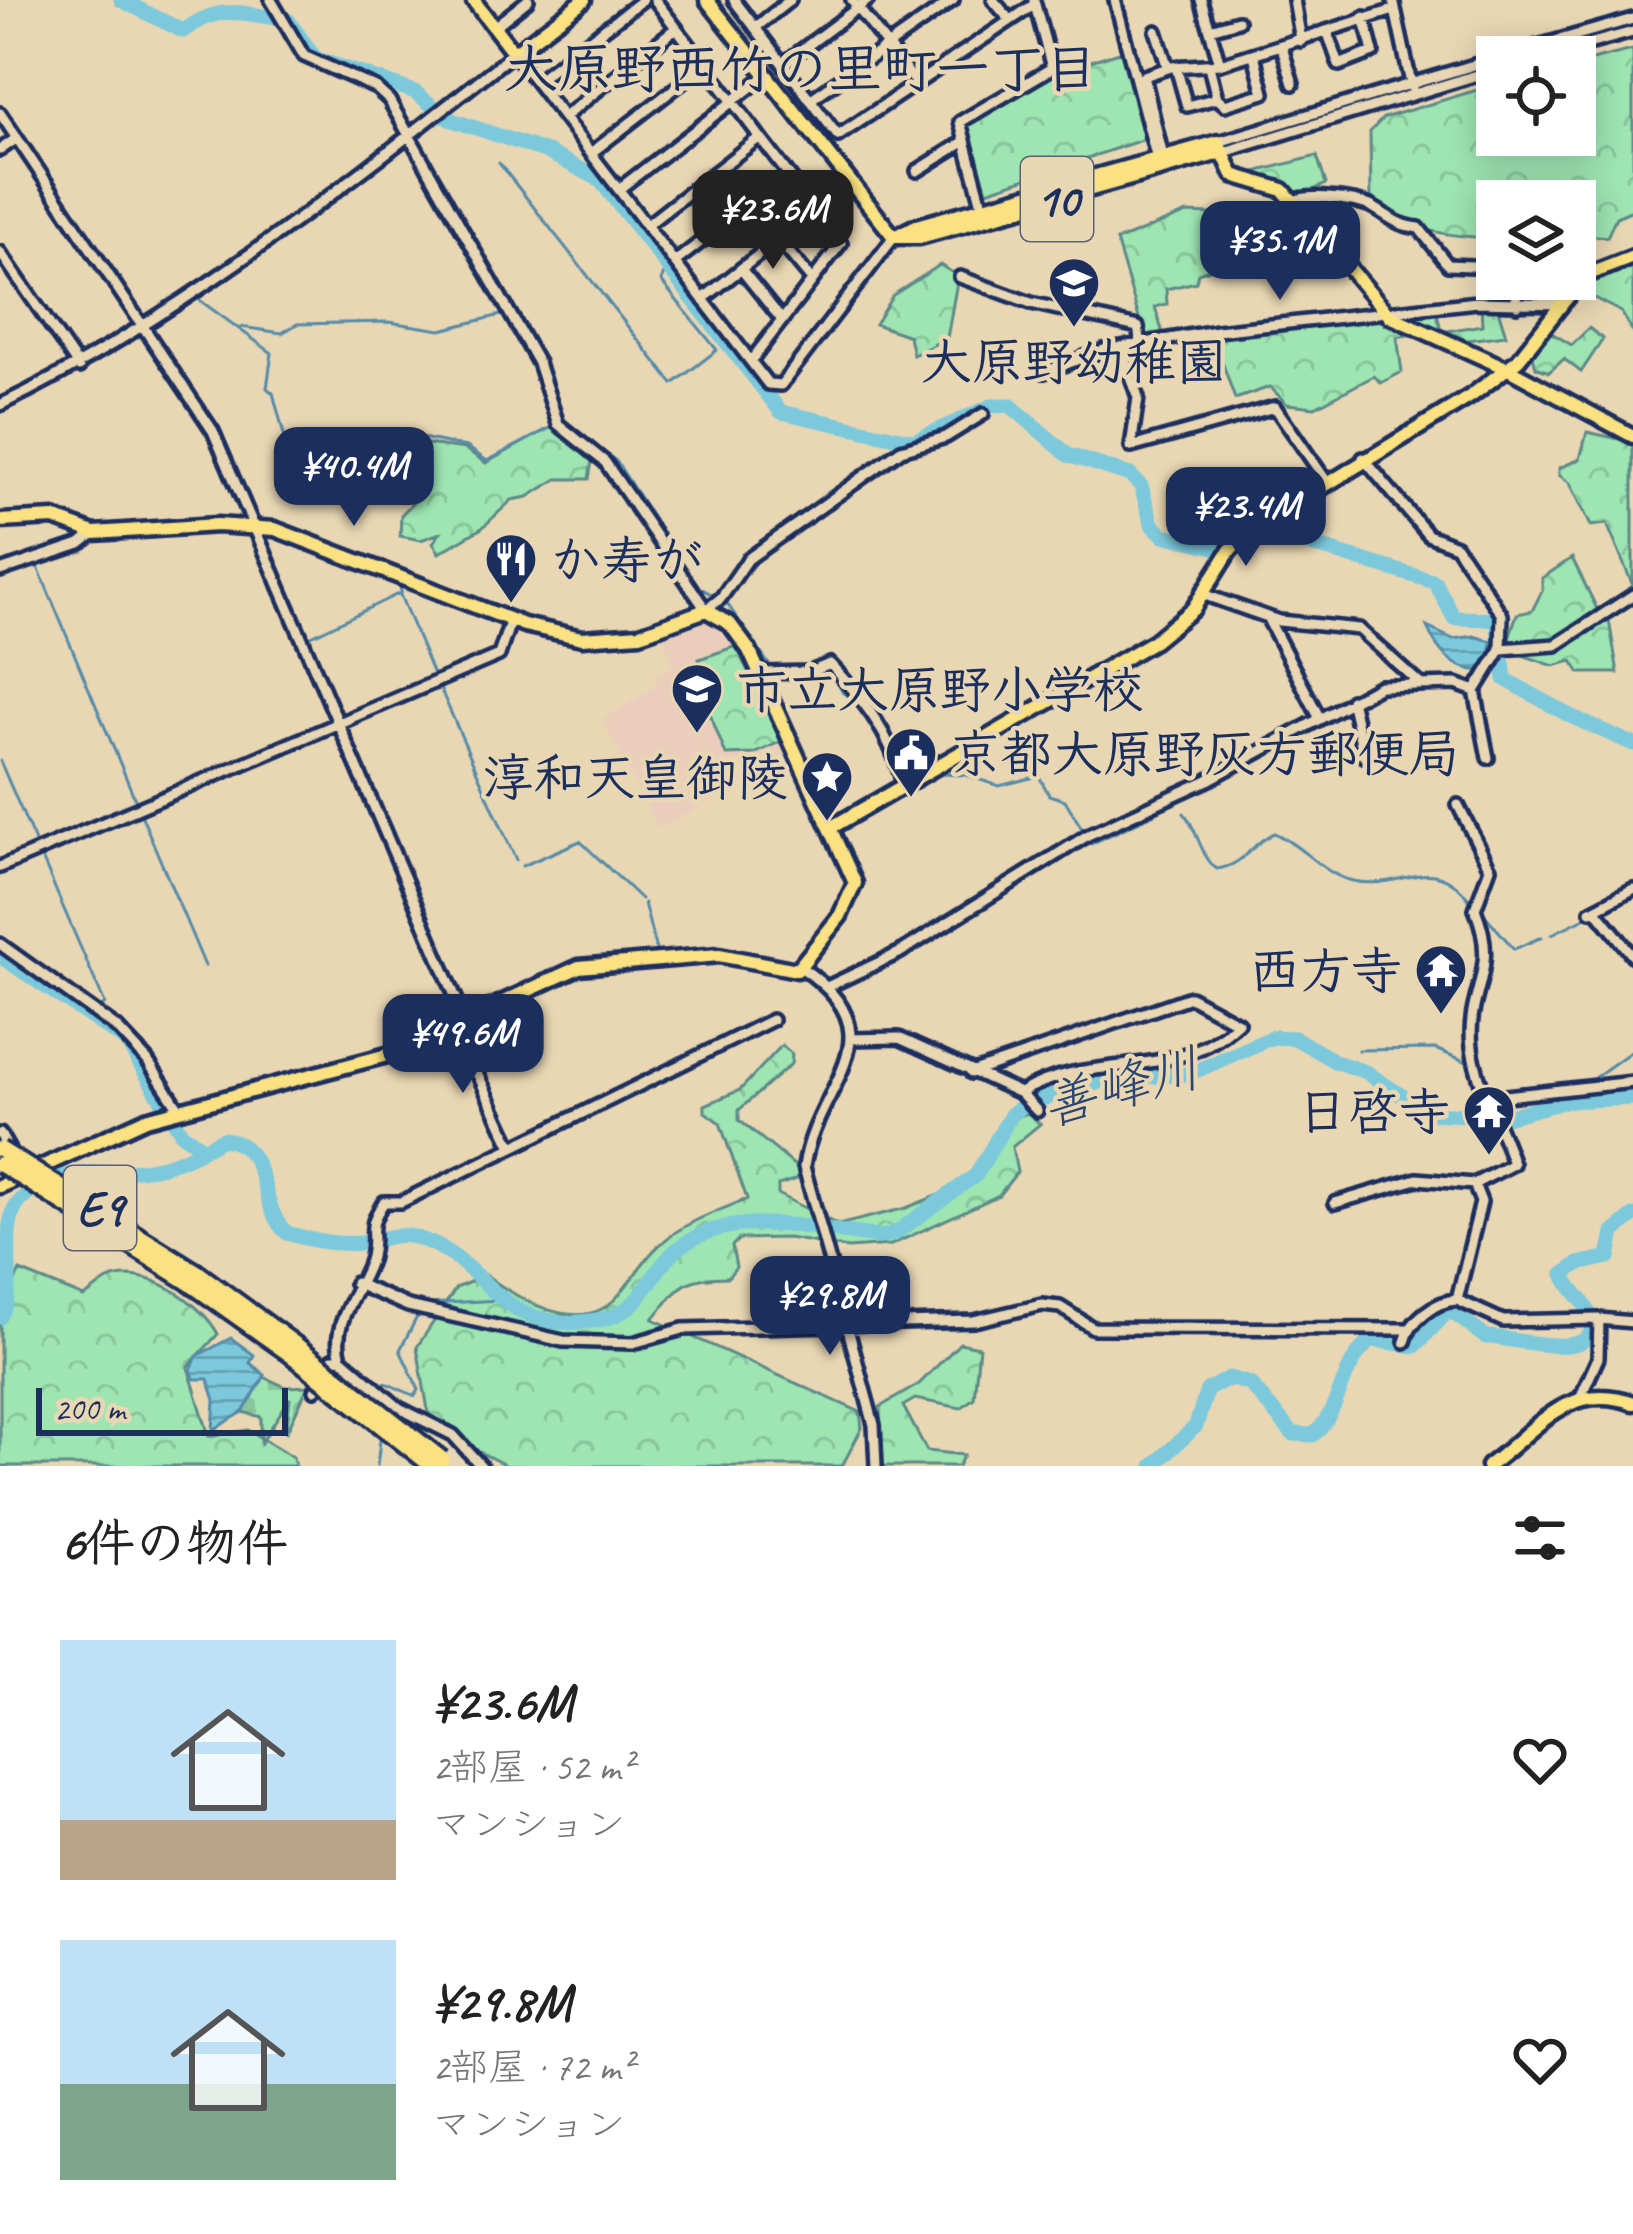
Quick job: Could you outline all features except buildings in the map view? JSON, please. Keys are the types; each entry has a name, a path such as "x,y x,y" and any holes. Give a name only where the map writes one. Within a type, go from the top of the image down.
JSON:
{"highway":[{"name":"E9","path":"0,1149 192,1277 442,1464"},
{"name":"E9","path":"0,1164 192,1277"}],"main road":[{"path":"473,0 514,53 584,0"},
{"path":"707,0 894,237"},
{"path":"1219,148 1232,175 1275,185 1294,201 1390,316 1508,369 1633,436"},
{"name":"10","path":"894,237 1160,158 1219,148"},
{"name":"10","path":"894,237 920,237 1219,148"},
{"path":"832,827 1126,659 1180,621 1205,595 1235,543 1508,369 1591,271 1633,256"},
{"path":"0,521 54,518 94,533 256,525 327,544 511,620 567,636 600,639 640,634 706,610 730,624 761,673 853,873 854,892 802,968 776,970 719,955 596,964 561,974 358,1066 178,1109 21,1172 0,1186"},
{"path":"1488,1466 1546,1414 1580,1398 1601,1395 1633,1402"}],"street":[{"path":"271,0 304,56 383,93 538,363 558,424 605,462 706,610 721,598 748,559 776,538 901,450 946,437 983,414"},
{"path":"494,27 528,0"},
{"path":"536,81 642,0"},
{"path":"655,0 841,243 751,361"},
{"path":"734,0 838,136 1034,2 1052,68 960,122 982,208"},
{"path":"755,28 790,0"},
{"path":"810,100 953,0"},
{"path":"993,0 1010,20"},
{"path":"1114,0 1160,158"},
{"path":"1201,0 1210,29 1217,98 1225,105 1264,93 1254,55"},
{"path":"1294,0 1301,41"},
{"path":"783,64 859,2 916,83"},
{"path":"1160,158 1144,76 1254,55 1328,33 1394,5 1413,91"},
{"path":"1328,33 1339,64 1373,52 1364,17"},
{"path":"1573,36 1633,19"},
{"path":"1210,29 1238,20"},
{"path":"564,117 676,28"},
{"path":"1156,31 1187,106 1217,98"},
{"path":"1596,42 1633,32"},
{"path":"1282,47 1294,84"},
{"path":"0,405 79,367 410,134 514,53 768,384 781,385 894,237"},
{"path":"592,154 705,65"},
{"path":"1413,91 1476,66"},
{"path":"1219,148 1476,74"},
{"path":"619,189 764,77"},
{"path":"0,113 213,431 465,1019"},
{"path":"646,225 760,137"},
{"path":"0,150 17,138"},
{"path":"917,171 965,141"},
{"path":"675,262 788,174"},
{"path":"1294,201 1304,196 1368,205 1392,225 1419,228 1448,265 1476,266"},
{"path":"703,299 815,210"},
{"path":"778,239 812,280"},
{"path":"0,252 79,367"},
{"path":"741,268 782,320"},
{"path":"960,277 1031,303 1138,327 1141,344"},
{"path":"1517,300 1517,304"},
{"path":"1044,372 1141,344 1477,302 1561,304"},
{"path":"1121,347 1138,398 1131,447 1275,407 1327,482"},
{"path":"1363,458 1429,535 1456,546 1481,578 1504,623 1499,652 1475,691 1488,758"},
{"path":"0,572 80,544 94,533"},
{"path":"1205,595 1268,617 1359,629 1418,683"},
{"path":"1499,652 1556,645 1633,596"},
{"path":"1268,617 1318,715"},
{"path":"0,867 499,655 511,620"},
{"path":"761,673 810,672 830,664 875,716 897,758 903,785"},
{"path":"827,987 899,953 1085,837 1208,780 1318,715 1380,686 1456,684 1475,691"},
{"path":"1351,700 1364,756"},
{"path":"1335,1203 1418,1179 1474,1184 1514,1164 1472,1044 1472,1016 1487,965 1477,906 1490,868 1458,805"},
{"path":"1633,889 1593,910 1633,956"},
{"path":"0,944 117,1028 147,1060 178,1109"},
{"path":"802,968 842,1001 850,1039 841,1078 806,1154 805,1182 874,1425 875,1466"},
{"path":"971,1073 1190,997 1238,1023 1183,1058 1147,1066 1113,1064 1022,1094"},
{"path":"481,1466 453,1435 378,1392 341,1358 337,1346 355,1283 371,1248 368,1230 384,1202 401,1202 772,1020"},
{"path":"440,1031 478,1075 512,1147"},
{"path":"850,1039 899,1038 1022,1094 1037,1111"},
{"path":"1489,1101 1633,1082"},
{"path":"1,1129 21,1172"},
{"path":"1457,1300 1481,1202 1474,1184"},
{"path":"355,1283 408,1306 563,1342 633,1343 683,1328 1004,1318 1042,1305 1060,1307 1093,1328 1408,1329"},
{"path":"1405,1342 1408,1329 1430,1306 1457,1300 1503,1322 1633,1322"},
{"path":"1580,1398 1598,1358 1594,1319"},
{"path":"315,1390 332,1359 341,1358"}],"shaded area":[{"name":"市立大原野小学校","path":"710,621 733,633 741,644 791,752 748,770 742,760 720,769 729,792 658,829 602,719 657,685 654,674 674,666 661,633"}],"green space":[{"path":"1633,50 1633,210 1616,217 1607,237 1596,236 1596,180 1476,180 1476,237 1430,230 1399,219 1371,201 1370,132 1383,118 1476,90 1476,156 1596,156 1596,59"},
{"path":"1123,51 1145,139 987,191 967,124 1054,72"},
{"path":"1317,156 1326,184 1296,198 1251,173"},
{"path":"1187,213 1210,214 1229,262 1198,273 1196,282 1166,289 1167,304 1155,307 1163,334 1145,338 1116,241"},
{"path":"1633,261 1633,332 1621,312 1596,299 1596,279 1610,268"},
{"path":"940,265 958,276 947,338 913,355 909,336 875,324 893,295"},
{"path":"1481,304 1497,306 1506,335 1452,342 1394,313 1436,309 1441,330 1447,331 1482,325"},
{"path":"1380,317 1408,335 1397,337 1402,372 1381,383 1374,376 1315,407 1287,404 1270,387 1235,399 1214,338"},
{"path":"1589,328 1603,339 1581,372 1564,359 1549,372 1536,367 1532,352 1548,331 1572,345"},
{"path":"551,427 592,461 589,479 557,479 528,497 512,500 482,528 439,553 433,543 440,533 421,540 400,536 401,515 426,489 412,442 465,449 486,463"},
{"path":"1587,432 1633,442 1633,586 1607,524 1591,526 1570,483 1559,475 1559,468 1580,459"},
{"path":"1572,558 1599,613 1609,620 1618,673 1580,673 1572,661 1554,666 1505,649 1517,614 1532,611 1542,591 1542,578"},
{"path":"736,646 782,741 754,754 726,755 693,671 700,666 699,659"},
{"path":"782,1045 792,1054 791,1064 739,1110 739,1120 799,1169 797,1179 778,1185 778,1194 838,1225 906,1208 974,1181 1015,1117 1028,1113 1040,1124 1012,1147 1017,1172 999,1195 891,1245 848,1248 788,1238 739,1239 732,1246 736,1267 728,1277 684,1285 653,1319 860,1412 862,1428 842,1466 507,1466 431,1427 417,1347 456,1288 486,1275 548,1310 583,1314 599,1310 614,1300 649,1255 672,1235 747,1199 720,1123 705,1112 705,1105 740,1090"},
{"path":"20,1271 84,1297 123,1276 155,1281 186,1299 218,1334 188,1367 209,1436 248,1430 293,1457 295,1466 0,1466 0,1311"},
{"path":"960,1343 979,1347 974,1398 961,1408 915,1399 903,1406 927,1451 964,1455 958,1466 882,1466 880,1407 919,1384"},
{"path":"264,1377 286,1387 308,1386 286,1433 290,1398 261,1443 261,1417 243,1412"}],"water":[{"path":"1427,627 1453,639 1474,636 1491,641 1491,655 1482,671 1448,658"},
{"path":"231,1338 254,1355 250,1363 265,1375 243,1412 213,1430 215,1400 208,1379 194,1379 191,1369 197,1356"}],"waterway":[{"path":"121,0 183,31 221,13 288,20 315,58 415,92 449,119 547,152 599,179 781,412 914,441 991,406 1010,405 1068,455 1130,475 1141,486 1152,524 1163,535 1219,548"},
{"path":"499,163 673,384 717,350 661,281 667,266"},
{"path":"194,296 272,353 267,388 273,393 291,461 298,465 422,438 467,447 487,461 554,426"},
{"path":"241,327 282,333 297,324 389,322 441,330 501,315"},
{"path":"106,342 131,324"},
{"path":"2,399 19,390"},
{"path":"579,436 616,461 697,586 726,602 772,669"},
{"path":"1265,531 1435,582 1454,618 1497,619 1505,679 1633,744"},
{"path":"38,567 137,804"},
{"path":"401,584 400,595 434,677"},
{"path":"297,643 400,593"},
{"path":"832,673 843,693 856,701"},
{"path":"778,677 810,677"},
{"path":"440,688 516,860"},
{"path":"0,761 105,1004 89,1018"},
{"path":"903,767 918,767"},
{"path":"937,774 965,775 999,786 1039,776 1049,795 1065,800 1091,844 1155,814 1152,809"},
{"path":"140,812 205,966"},
{"path":"1184,813 1217,869 1234,863 1274,833 1342,878 1371,883 1416,875 1443,877 1471,902"},
{"path":"522,866 580,841 641,899"},
{"path":"1603,911 1633,898"},
{"path":"644,903 656,950"},
{"path":"1479,908 1514,949 1542,937"},
{"path":"1552,934 1593,914"},
{"path":"0,956 126,1041 182,1134 204,1149"},
{"name":"善峰川","path":"0,1317 8,1290 11,1220 28,1193 78,1174 162,1166 222,1139 249,1152 271,1208 287,1233 342,1243 414,1237 440,1247 514,1307 536,1318 563,1322 598,1320 623,1311 670,1256 715,1230 770,1224 880,1237 896,1233 976,1175 1011,1115 1025,1104 1110,1079 1189,1074 1273,1037 1295,1038 1336,1062 1366,1072 1428,1113 1506,1117 1566,1101 1633,1098"},
{"path":"1358,1050 1435,1049 1470,1063 1478,1085"},
{"path":"1489,1092 1590,1081 1633,1050"},
{"path":"1153,1466 1196,1426 1207,1390 1229,1378 1250,1384 1293,1434 1313,1435 1330,1413 1362,1349 1372,1340 1415,1346 1449,1310 1486,1337 1552,1345 1584,1341 1591,1331 1590,1315 1564,1274 1578,1264 1609,1257 1614,1232 1633,1216"},
{"path":"428,1304 500,1300"},
{"path":"379,1387 386,1383 415,1396 419,1390 400,1350 418,1315"},
{"path":"377,1466 381,1432"}],"place":[{"name":"大原野幼稚園","path":"1074,329"},
{"name":"か寿が","path":"511,605"},
{"name":"市立大原野小学校","path":"697,735"},
{"name":"京都大原野灰方郵便局","path":"911,799"},
{"name":"淳和天皇御陵","path":"827,823"},
{"name":"西方寺","path":"1441,1016"},
{"name":"日啓寺","path":"1489,1157"}],"district":[{"name":"大原野西竹の里町一丁目","path":"801,68"}]}
